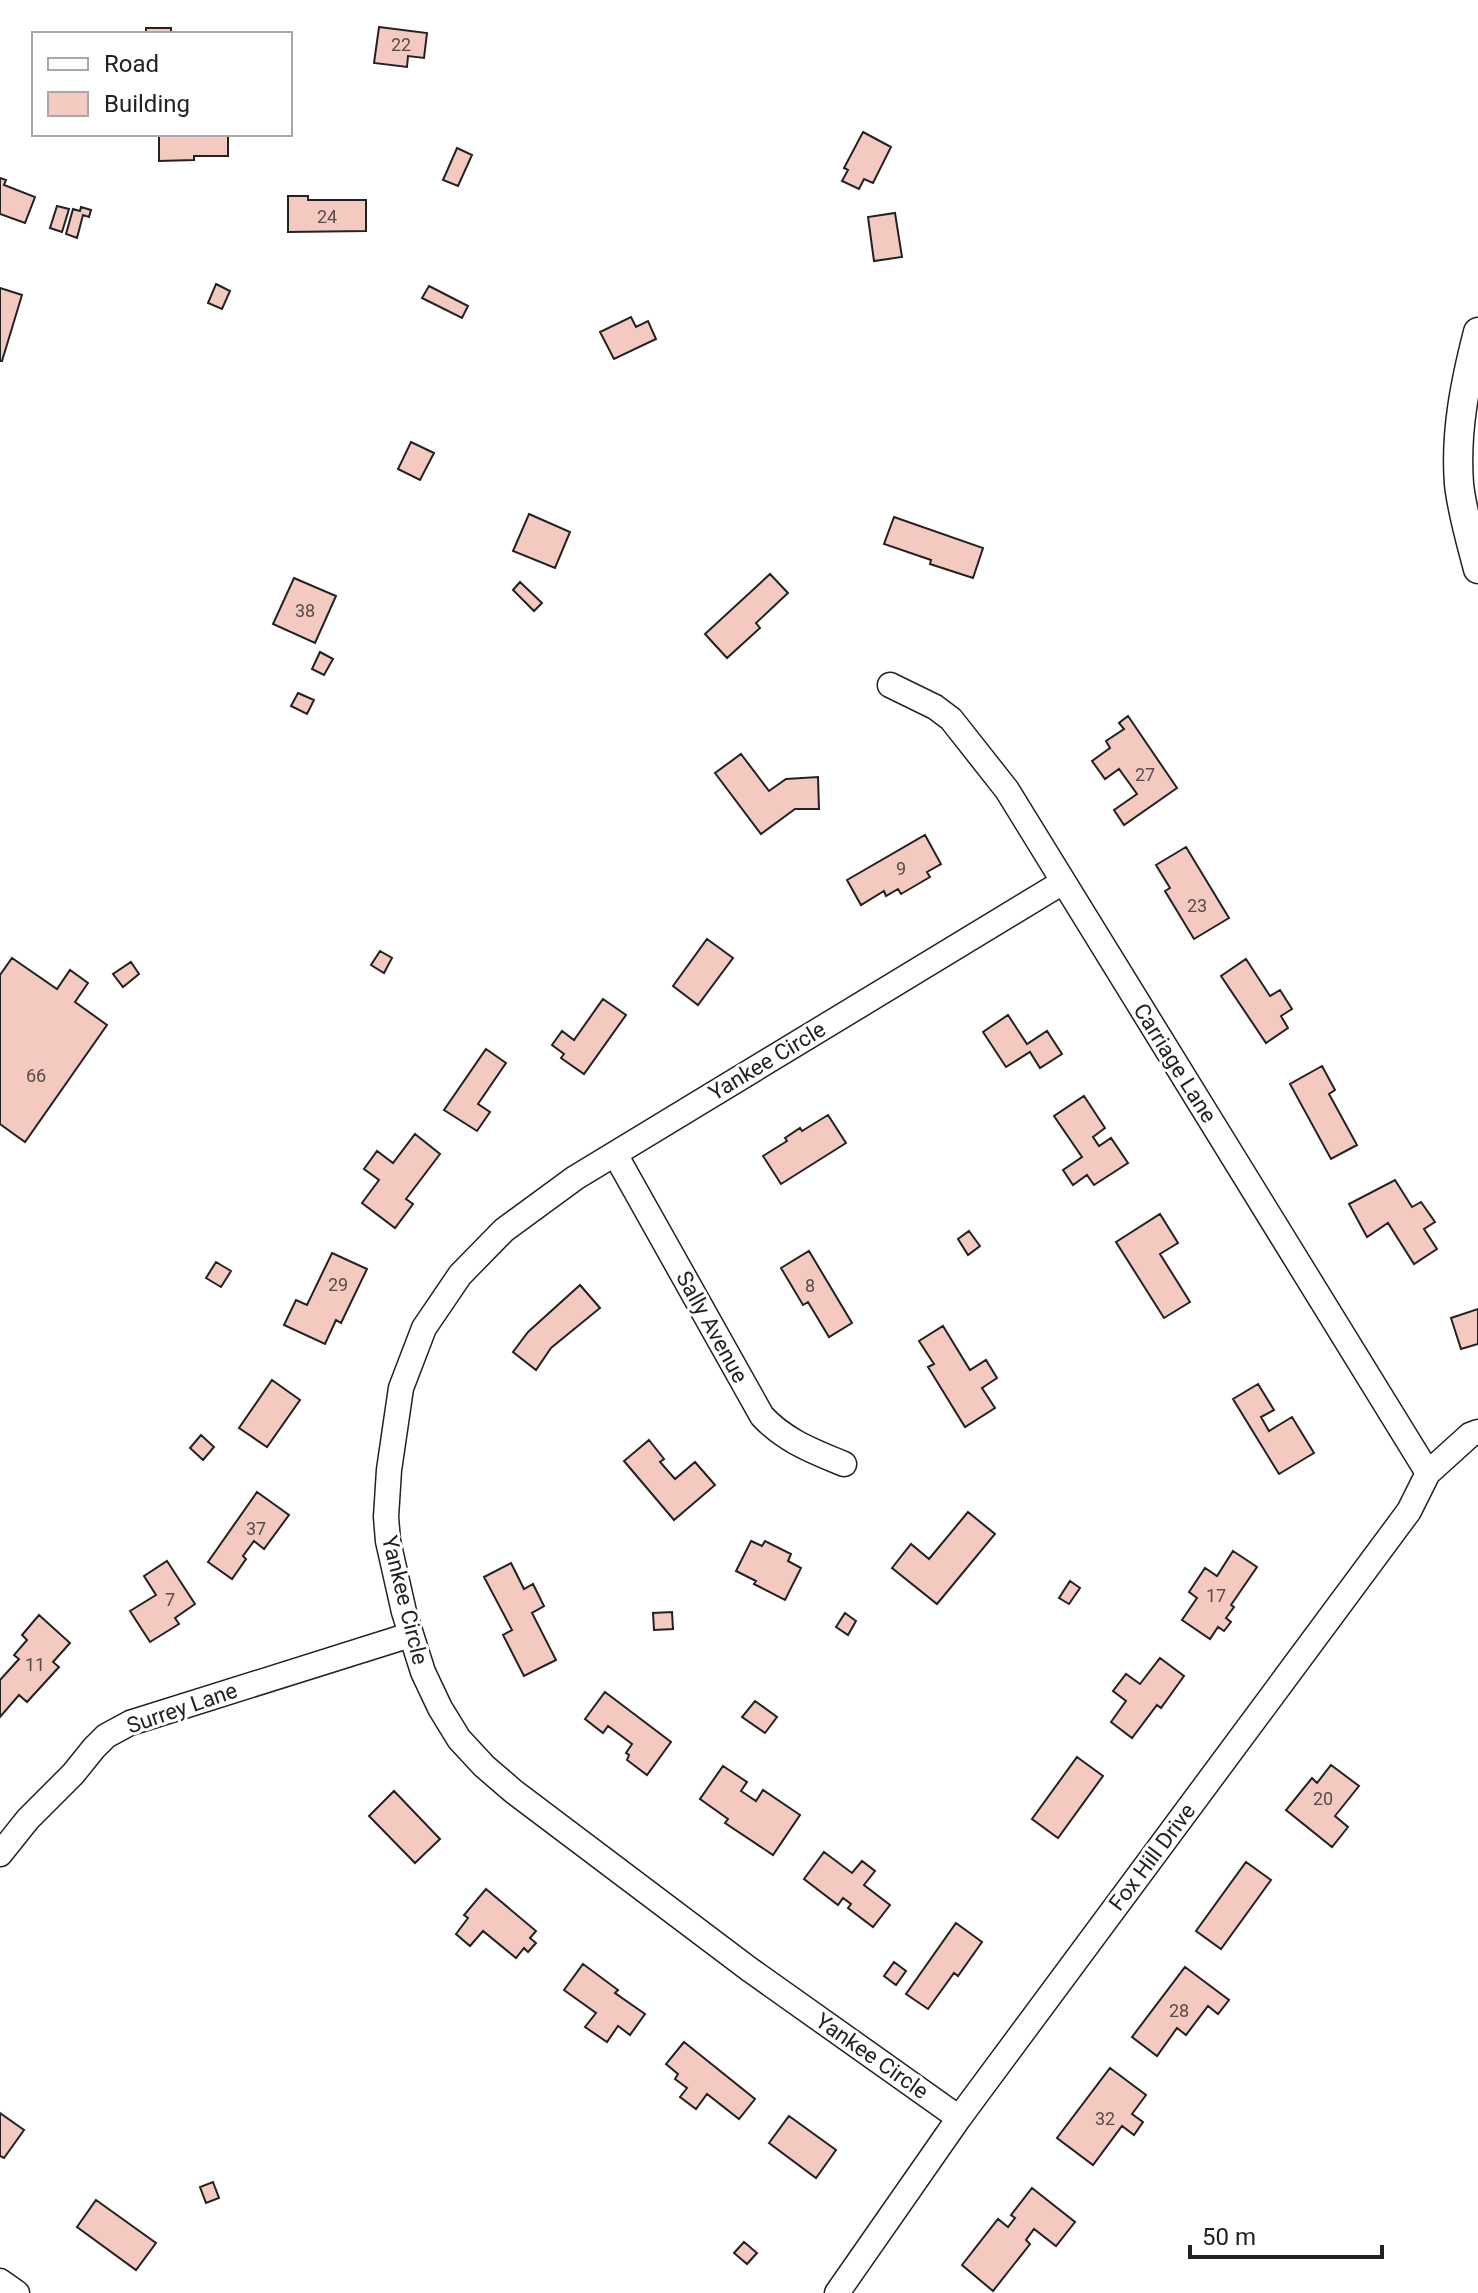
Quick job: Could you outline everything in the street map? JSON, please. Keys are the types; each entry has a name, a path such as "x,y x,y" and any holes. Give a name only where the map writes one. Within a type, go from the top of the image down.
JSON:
{"street":[{"path":"1478,332 1459,425 1459,486 1478,569"},
{"name":"Carriage Lane","path":"890,685 935,707 957,726 1007,790 1428,1473"},
{"name":"Yankee Circle","path":"959,2118 749,1969 513,1791 459,1739 427,1682 410,1635 393,1566 386,1493 397,1407 415,1347 447,1292 489,1244 527,1212 615,1154 1063,882"},
{"name":"Sally Avenue","path":"615,1154 762,1416 787,1438 844,1464"},
{"name":"Fox Hill Drive","path":"837,2293 959,2118 1409,1511 1428,1473 1470,1435 1478,1432"},
{"name":"Surrey Lane","path":"0,1854 28,1819 106,1736 130,1723 410,1635"},
{"path":"0,2281 17,2293"}],"building":[{"path":"379,27 427,33 424,58 408,56 407,67 374,63"},
{"path":"146,28 171,28 171,32 146,32"},
{"path":"863,132 891,147 873,183 864,179 859,189 842,181 848,170 844,168"},
{"path":"159,136 228,136 228,156 194,156 194,160 159,161"},
{"path":"457,148 472,155 458,186 443,180"},
{"path":"0,178 6,180 4,185 35,197 25,223 0,214"},
{"path":"288,196 308,196 308,200 366,200 366,231 288,232"},
{"path":"57,206 69,209 62,232 50,228"},
{"path":"81,207 91,210 89,217 83,215 77,238 66,234 73,209 80,211"},
{"path":"895,213 902,257 874,261 868,217"},
{"path":"216,284 230,291 222,309 208,303"},
{"path":"429,286 468,306 462,318 422,298"},
{"path":"0,288 22,295 2,361 0,361"},
{"path":"631,317 636,327 648,321 656,339 614,359 600,332"},
{"path":"411,442 434,453 420,480 398,469"},
{"path":"529,514 570,532 555,568 513,551"},
{"path":"894,517 983,548 973,578 884,544"},
{"path":"770,574 788,593 756,623 760,628 727,658 705,634"},
{"path":"294,578 336,596 315,643 273,624"},
{"path":"520,582 542,603 534,611 513,590"},
{"path":"320,652 333,659 324,675 312,669"},
{"path":"298,693 314,700 307,714 291,706"},
{"path":"1128,716 1177,788 1124,825 1114,810 1137,794 1119,769 1105,779 1092,761 1110,748 1106,741 1124,729 1119,723"},
{"path":"741,754 769,791 786,779 818,777 819,809 795,809 761,834 715,773"},
{"path":"925,835 941,864 927,872 930,877 901,894 898,889 886,896 884,891 861,905 847,880"},
{"path":"1186,847 1229,918 1194,939 1165,891 1170,888 1156,865"},
{"path":"707,939 733,958 698,1005 673,986"},
{"path":"380,951 392,958 384,973 371,965"},
{"path":"12,958 57,989 70,970 88,983 75,1002 107,1025 25,1142 0,1124 0,975"},
{"path":"1246,959 1270,996 1280,990 1292,1009 1281,1016 1288,1028 1266,1043 1221,976"},
{"path":"131,962 139,974 123,987 113,974"},
{"path":"603,999 626,1015 584,1074 561,1058 564,1054 552,1045 562,1031 574,1040"},
{"path":"1008,1015 1027,1044 1047,1031 1062,1054 1040,1068 1030,1052 1006,1067 983,1032"},
{"path":"486,1049 506,1063 478,1104 490,1112 477,1131 444,1110"},
{"path":"1322,1066 1335,1090 1329,1094 1357,1145 1331,1159 1290,1084"},
{"path":"1084,1096 1105,1128 1093,1137 1099,1146 1111,1138 1128,1163 1094,1185 1087,1175 1073,1185 1063,1170 1082,1157 1054,1116"},
{"path":"828,1115 846,1143 781,1184 763,1156 787,1141 785,1138 800,1128 802,1131"},
{"path":"415,1134 440,1154 406,1199 413,1204 395,1228 362,1203 379,1180 364,1169 377,1151 393,1163"},
{"path":"1395,1180 1412,1207 1421,1202 1435,1222 1424,1229 1437,1249 1414,1264 1388,1223 1367,1237 1349,1204"},
{"path":"1160,1214 1178,1243 1160,1254 1190,1302 1164,1318 1116,1242"},
{"path":"969,1231 980,1246 968,1255 958,1239"},
{"path":"809,1251 852,1323 829,1337 808,1302 803,1305 781,1268"},
{"path":"332,1253 367,1269 341,1323 336,1320 325,1344 284,1325 296,1300 307,1305"},
{"path":"216,1262 231,1271 221,1287 206,1278"},
{"path":"580,1285 600,1308 551,1348 536,1370 513,1352 528,1332"},
{"path":"1478,1309 1478,1344 1461,1349 1451,1318"},
{"path":"943,1326 970,1370 986,1360 997,1378 982,1388 995,1408 965,1427 928,1367 934,1364 919,1341"},
{"path":"272,1380 300,1400 267,1447 239,1428"},
{"path":"1258,1384 1274,1410 1261,1417 1269,1431 1292,1417 1314,1453 1279,1474 1233,1399"},
{"path":"201,1435 214,1447 203,1460 190,1448"},
{"path":"649,1440 664,1459 660,1462 675,1479 695,1462 715,1485 674,1520 624,1461"},
{"path":"257,1492 289,1515 264,1549 254,1541 232,1579 208,1562"},
{"path":"968,1512 995,1534 937,1604 892,1568 911,1544 929,1559"},
{"path":"751,1541 762,1546 765,1541 791,1554 788,1561 801,1568 785,1600 736,1571"},
{"path":"1233,1551 1257,1567 1231,1605 1234,1607 1226,1618 1231,1622 1224,1631 1218,1627 1210,1639 1182,1620 1197,1598 1189,1592 1205,1568 1217,1576"},
{"path":"167,1561 195,1604 175,1618 179,1624 150,1642 130,1611 156,1595 144,1576"},
{"path":"511,1563 524,1589 533,1584 544,1606 532,1613 556,1660 524,1676 503,1635 512,1630 484,1577"},
{"path":"1070,1581 1080,1588 1069,1604 1059,1598"},
{"path":"672,1612 673,1629 654,1630 653,1613"},
{"path":"845,1613 856,1621 848,1635 836,1627"},
{"path":"39,1615 70,1643 53,1662 59,1667 27,1702 19,1695 0,1717 0,1680 19,1659 14,1655 27,1640 22,1635"},
{"path":"1160,1658 1184,1676 1161,1708 1157,1705 1132,1738 1111,1722 1126,1701 1113,1691 1126,1674 1140,1684"},
{"path":"605,1692 671,1742 647,1775 627,1760 629,1755 626,1753 632,1744 608,1726 603,1733 585,1719"},
{"path":"755,1701 777,1717 765,1733 742,1717"},
{"path":"1077,1757 1103,1776 1058,1838 1032,1819"},
{"path":"1331,1765 1359,1786 1335,1816 1348,1827 1332,1847 1286,1810 1312,1778 1317,1783"},
{"path":"723,1766 747,1782 741,1791 756,1801 763,1790 800,1815 773,1855 725,1823 728,1819 700,1799"},
{"path":"394,1791 440,1839 415,1863 369,1816"},
{"path":"824,1852 852,1873 862,1861 875,1871 864,1885 890,1905 873,1927 848,1908 851,1904 843,1898 838,1905 804,1879"},
{"path":"1246,1862 1271,1880 1221,1949 1196,1931"},
{"path":"486,1889 536,1931 530,1938 536,1943 528,1952 524,1948 516,1958 483,1931 470,1946 456,1934 468,1918 464,1915"},
{"path":"956,1923 982,1942 958,1976 954,1973 928,2009 906,1994"},
{"path":"894,1962 906,1971 896,1985 884,1976"},
{"path":"583,1964 618,1990 615,1993 645,2014 630,2035 618,2026 607,2042 585,2027 596,2013 564,1990"},
{"path":"1185,1967 1229,2000 1218,2014 1208,2006 1186,2035 1177,2028 1157,2056 1132,2037"},
{"path":"684,2042 755,2099 739,2119 707,2094 696,2109 680,2097 687,2088 675,2079 678,2074 666,2064"},
{"path":"1110,2068 1146,2095 1132,2114 1143,2122 1134,2135 1122,2126 1093,2165 1057,2138"},
{"path":"0,2113 24,2130 4,2158 0,2156"},
{"path":"789,2116 836,2150 816,2178 769,2143"},
{"path":"213,2182 219,2198 206,2203 200,2187"},
{"path":"1032,2188 1075,2222 1056,2246 1034,2229 1026,2240 1030,2244 993,2291 962,2265 998,2219 1008,2227 1015,2218 1011,2215"},
{"path":"96,2200 156,2243 136,2270 77,2227"},
{"path":"744,2242 757,2253 747,2264 734,2253"}]}
